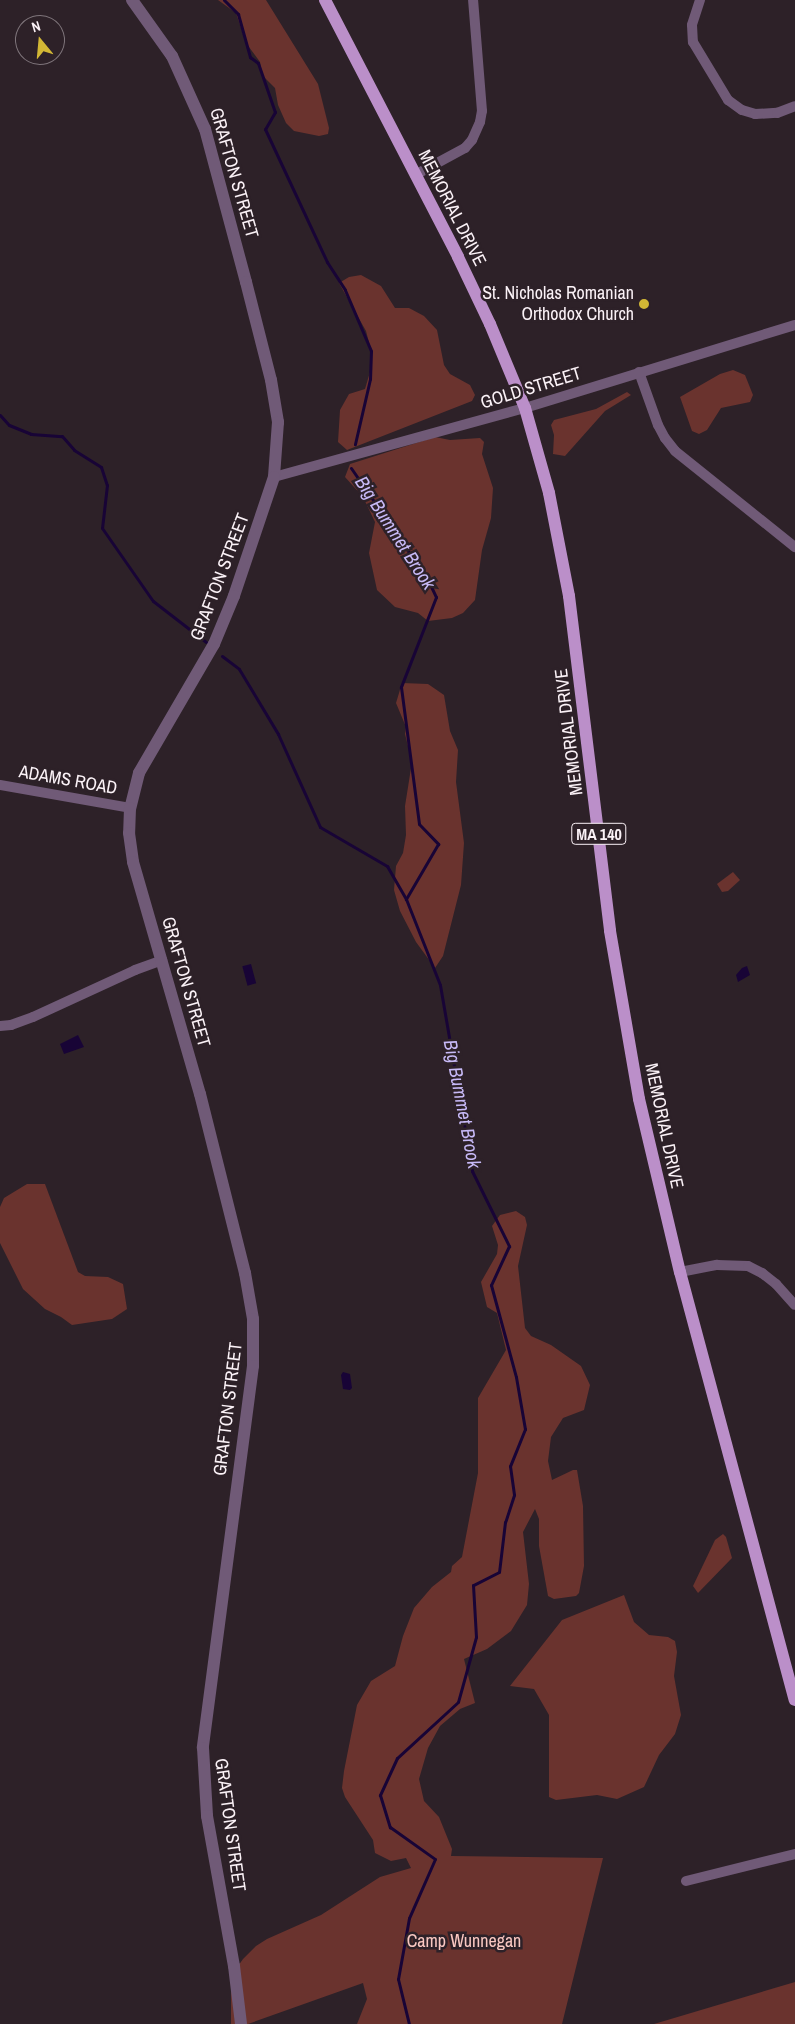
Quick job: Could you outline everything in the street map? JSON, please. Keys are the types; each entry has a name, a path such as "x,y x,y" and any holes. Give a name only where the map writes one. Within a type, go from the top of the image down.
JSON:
{"main road":[{"name":"MEMORIAL DRIVE","path":"325,0 490,324 524,408 550,493 562,553 575,638 609,923 621,1003 641,1107 680,1272 795,1700"}],"street":[{"name":"GRAFTON STREET","path":"132,0 172,56 205,129 273,390 278,436 274,477 226,619 214,644 139,773 130,808 129,833 133,862 208,1126 245,1273 253,1319 253,1366 203,1748 208,1816 241,2024"},
{"path":"415,175 465,148 472,140 480,122 482,110 473,0"},
{"path":"700,0 692,25 693,42 728,100 746,112 755,114 777,113 795,106"},
{"name":"GOLD STREET","path":"274,477 524,408 795,325"},
{"path":"639,372 662,431 675,451 795,547"},
{"name":"ADAMS ROAD","path":"0,785 130,808"},
{"path":"0,1026 11,1026 135,970 162,960"},
{"path":"680,1272 717,1265 748,1266 762,1273 776,1284 795,1305"},
{"path":"686,1881 795,1854"}],"green space":[{"path":"218,0 266,0 318,84 329,128 328,134 319,136 294,131 286,123 278,105 275,88 262,75 260,62 246,43 236,13"},
{"path":"361,275 381,286 395,308 409,308 424,316 437,330 444,365 450,374 470,385 475,395 472,401 347,450 338,442 340,410 349,394 365,389 370,372 371,350 366,331 339,283 349,277"},
{"path":"733,370 745,375 753,395 750,402 721,408 707,430 699,434 692,431 680,397 720,374"},
{"path":"627,392 631,395 605,411 565,456 553,454 554,435 551,425 554,420 596,409"},
{"path":"435,437 450,440 480,438 484,442 482,454 493,488 491,518 482,550 475,600 463,613 452,618 428,621 418,613 395,607 377,590 369,553 375,522 363,497 345,477 350,464"},
{"path":"402,683 428,684 444,695 450,731 458,750 456,782 464,843 461,885 443,956 435,968 416,942 400,911 394,890 396,866 403,853 406,835 405,806 412,762 405,734 406,727 396,703"},
{"path":"733,872 740,880 728,891 722,892 717,884"},
{"path":"27,1184 45,1184 78,1272 85,1276 108,1277 123,1284 127,1309 112,1319 72,1325 45,1309 23,1289 0,1243 0,1207 4,1198"},
{"name":"Camp Wunnegan","path":"516,1211 525,1217 527,1225 518,1266 525,1328 531,1336 551,1345 581,1366 590,1385 584,1410 563,1418 551,1437 548,1461 552,1480 577,1470 583,1506 584,1566 579,1593 576,1596 554,1599 548,1596 539,1546 539,1519 535,1509 523,1532 529,1584 527,1605 511,1631 487,1649 464,1659 475,1703 460,1709 440,1726 428,1748 419,1779 424,1801 439,1817 452,1849 451,1856 603,1858 562,2024 357,2024 367,1999 363,1983 248,2024 231,2024 231,1976 243,1959 256,1946 267,1939 321,1915 380,1877 411,1868 406,1858 391,1861 375,1853 373,1840 345,1797 342,1788 344,1771 357,1705 371,1681 395,1666 403,1636 414,1608 432,1587 451,1572 452,1566 462,1557 478,1473 478,1398 506,1350 497,1313 487,1307 481,1282 497,1254 498,1245 492,1226 500,1215"},
{"path":"723,1534 726,1537 732,1558 698,1593 693,1586 715,1540"},
{"path":"624,1595 634,1622 649,1635 668,1637 675,1641 677,1652 674,1676 681,1715 675,1734 659,1755 644,1787 617,1799 597,1795 556,1800 549,1797 549,1715 534,1689 510,1686 562,1620"},
{"path":"795,1982 795,2024 654,2024"}],"shaded area":[{"path":"251,964 256,983 247,986 242,966"},
{"path":"747,966 750,975 738,982 736,975 742,968"},
{"path":"78,1035 84,1047 64,1054 60,1044"},
{"path":"343,1372 350,1374 352,1388 350,1390 343,1389 341,1375"}],"waterway":[{"name":"Big Bummet Brook","path":"224,0 238,14 250,57 258,63 275,112 265,129 327,262 345,290 371,351 370,379 355,444"},
{"path":"0,415 9,425 31,434 62,436 74,450 101,467 107,485 102,528 153,601 206,642"},
{"name":"Big Bummet Brook","path":"351,468 428,580 436,597 401,687 419,824 438,844 406,899 440,985 472,1171 509,1246 491,1285 516,1377 525,1429 510,1466 514,1495 505,1522 499,1572 473,1585 476,1637 458,1702 397,1758 380,1795 390,1827 435,1859 409,1918 398,1979 409,2024"},
{"path":"222,656 239,669 278,734 320,827 387,866 406,899"}],"place":[{"name":"St. Nicholas Romanian Orthodox Church","path":"644,304"}]}
